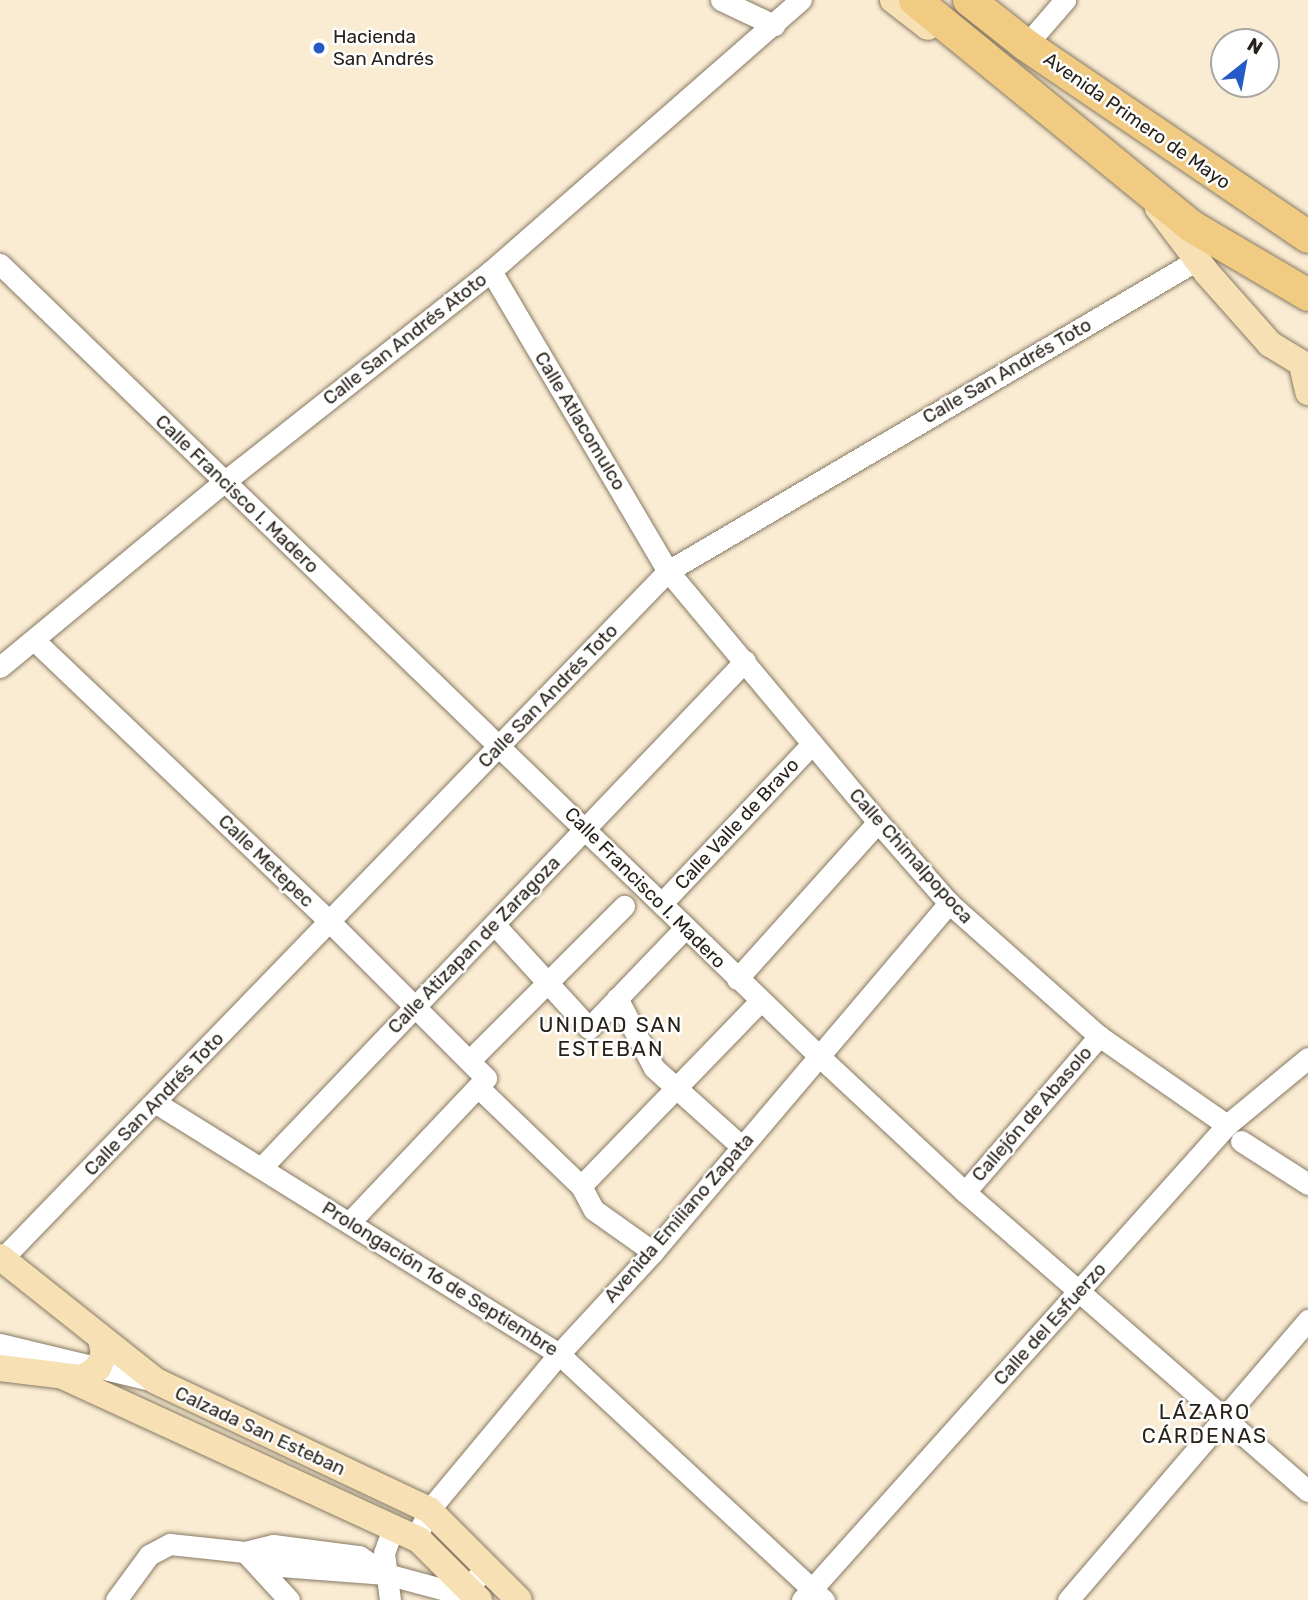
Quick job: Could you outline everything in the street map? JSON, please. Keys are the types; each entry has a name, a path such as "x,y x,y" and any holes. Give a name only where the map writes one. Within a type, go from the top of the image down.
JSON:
{"highway":[{"name":"Avenida Primero de Mayo","path":"915,0 1052,110 1170,210 1215,242 1308,295"},
{"name":"Avenida Primero de Mayo","path":"969,0 1027,45 1308,237"}],"main road":[{"name":"Avenida Primero de Mayo","path":"893,0 1044,119 1088,141"},
{"name":"Avenida Primero de Mayo","path":"1142,187 1196,260 1270,344 1305,366"},
{"path":"1305,366 1308,392"},
{"name":"Calzada San Esteban","path":"1,1259 156,1381 429,1510 519,1600"},
{"path":"0,1368 82,1378 98,1368 104,1354 101,1338"},
{"name":"Calzada San Esteban","path":"65,1377 393,1528 473,1594"},
{"path":"383,1489 393,1528"}],"street":[{"path":"721,0 774,25"},
{"name":"Calle San Andrés Atoto","path":"0,667 224,482 491,271 801,0"},
{"path":"1027,45 1065,0"},
{"path":"1252,200 1283,212 1308,215"},
{"name":"Calle San Andrés Toto","path":"1,1259 156,1103 668,570 1196,260"},
{"name":"Calle Francisco I. Madero","path":"0,264 819,1056 965,1192 1308,1491"},
{"name":"Calle Atlacomulco","path":"491,271 668,570"},
{"name":"Calle Chimalpopoca","path":"668,570 812,744 949,903 1099,1035 1227,1125"},
{"name":"Calle Metepec","path":"34,639 470,1060 486,1078 478,1087"},
{"name":"Calle Atizapan de Zaragoza","path":"261,1168 745,661"},
{"name":"Calle Valle de Bravo","path":"662,903 812,744"},
{"path":"737,979 878,822"},
{"name":"Avenida Emiliano Zapata","path":"390,1600 384,1553 393,1528 429,1510 559,1354 653,1252 949,903"},
{"path":"470,1060 543,982 624,906"},
{"path":"494,924 543,982 589,1028 686,927"},
{"path":"617,998 654,1068 741,1146"},
{"path":"581,1186 760,1000"},
{"name":"Callejón de Abasolo","path":"965,1192 1099,1035"},
{"name":"Calle del Esfuerzo","path":"813,1596 1227,1125 1308,1058"},
{"path":"351,1221 478,1087 581,1186 594,1210 653,1252"},
{"name":"Prolongación 16 de Septiembre","path":"156,1103 351,1221 559,1354 813,1596"},
{"path":"1241,1141 1308,1184"},
{"path":"1068,1600 1308,1321"},
{"path":"0,1344 156,1381"},
{"path":"116,1600 149,1555 170,1544 245,1552 274,1545 359,1556 386,1574 433,1595 473,1594 487,1567"},
{"path":"245,1552 289,1600"}],"place":[{"name":"Hacienda San Andrés","path":"319,48"}],"district":[{"name":"UNIDAD SAN ESTEBAN","path":"611,1037"},
{"name":"LÁZARO CÁRDENAS","path":"1205,1424"}]}
